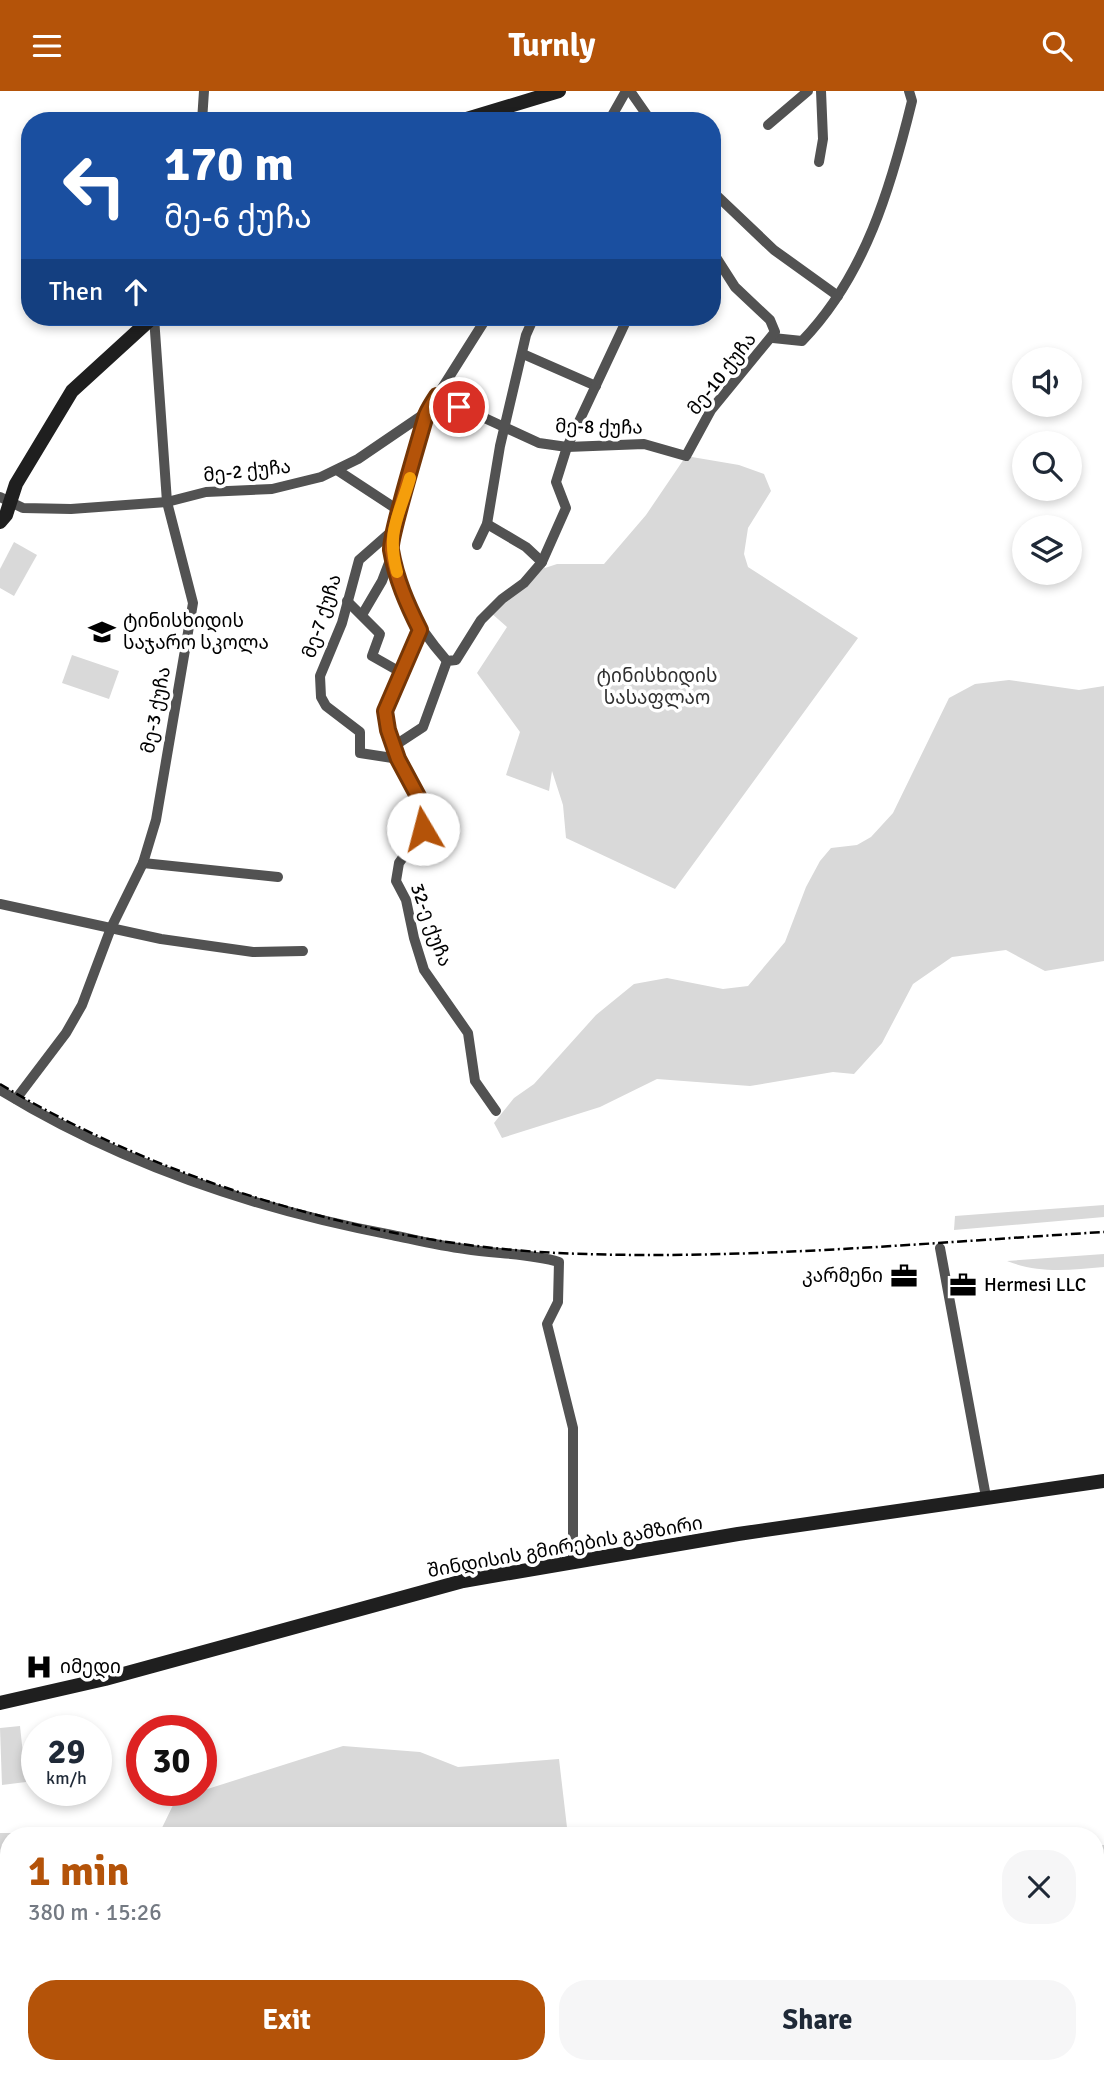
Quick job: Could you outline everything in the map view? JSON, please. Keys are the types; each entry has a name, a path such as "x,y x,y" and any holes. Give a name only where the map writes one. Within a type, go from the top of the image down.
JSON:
{"main road":[{"path":"490,112 559,91"},
{"path":"5,511 16,484 72,391 144,326"},
{"name":"შინდისის გმირების გამზირი","path":"0,1703 104,1679 463,1581 986,1497 1104,1481"}],"street":[{"path":"203,112 204,91"},
{"path":"615,112 628,91 644,112"},
{"path":"768,125 808,91"},
{"path":"819,162 823,139 821,91"},
{"path":"773,338 802,341 826,317 838,296 877,222 912,101 909,91"},
{"path":"721,200 774,250 838,296"},
{"name":"მე-10 ქუჩა","path":"686,456 711,410 773,338 775,327 771,320 735,287 721,265"},
{"name":"მე-3 ქუჩა","path":"16,1099 66,1033 82,1005 111,928 144,863 156,820 193,603 167,502 155,326"},
{"name":"მე-2 ქუჩა","path":"5,511 167,502 206,492 272,489 337,470 427,412 481,326"},
{"path":"477,545 487,524 506,429 531,326"},
{"path":"447,661 456,660 490,612 524,583 541,562 566,508 556,482 567,447 624,326"},
{"path":"523,354 596,386"},
{"name":"მე-8 ქუჩა","path":"437,396 539,443 567,447 644,444 686,456"},
{"path":"427,412 401,512 392,531 392,554 402,594 420,630 447,661"},
{"path":"337,470 401,512"},
{"path":"487,524 526,547 541,562"},
{"name":"მე-7 ქუჩა","path":"392,531 359,560 329,660 320,676 321,697 334,715 360,732 360,753 398,759"},
{"path":"362,615 382,581 392,554"},
{"path":"347,601 380,634 372,656 402,673"},
{"name":"32-ე ქუჩა","path":"420,630 385,711 398,759 420,800 423,829 399,863 396,881 406,900 424,969 467,1033 475,1081 496,1111"},
{"path":"394,746 423,727 447,661"},
{"path":"144,863 278,877"},
{"path":"0,904 111,928 253,952 303,951"},
{"path":"0,1090 145,1162 215,1191 271,1208 463,1249 559,1262 558,1303 547,1324 573,1428 573,1563"},
{"path":"940,1248 986,1497"}],"green space":[{"name":"ტინისხიდის სასაფლაო","path":"686,456 739,465 764,474 771,491 748,528 744,554 748,567 858,638 675,889 566,838 563,805 552,771 549,791 506,775 520,732 477,673 507,627 490,612 542,562 545,568 557,564 604,564 646,515"},
{"path":"14,542 37,555 14,596 0,588 0,569"},
{"path":"72,655 119,671 109,699 62,683"},
{"path":"1009,680 1079,690 1104,686 1104,961 1045,971 1006,950 952,957 913,984 882,1043 854,1074 833,1072 750,1086 657,1079 600,1107 502,1138 494,1123 514,1098 534,1084 596,1015 634,984 667,978 723,989 748,986 785,942 806,887 820,861 831,848 857,845 871,837 893,813 949,698 975,684"},
{"path":"1104,1205 1104,1217 954,1230 955,1216"},
{"path":"1104,1254 1104,1267 1079,1269 1031,1268 1007,1261"},
{"path":"20,1726 21,1783 2,1785 0,1728"},
{"path":"343,1746 420,1752 458,1767 559,1759 567,1827 162,1827 173,1806 217,1806 217,1786"}],"railway":[{"path":"0,1084 62,1119 198,1178 341,1221 486,1247 557,1253 694,1255 830,1250 1104,1232"}],"slow traffic":[{"path":"397,572 390,548 392,531 401,512 410,478"}],"place":[{"name":"ტინისხიდის საჯარო სკოლა","path":"102,632"},
{"name":"კარმენი","path":"904,1276"},
{"name":"Hermesi LLC","path":"963,1285"},
{"name":"იმედი","path":"39,1667"}],"route":[{"path":"423,829 420,800 412,780 398,759 385,711 420,630 402,594 390,548 392,531 401,512 427,412 437,396 459,407"}]}
